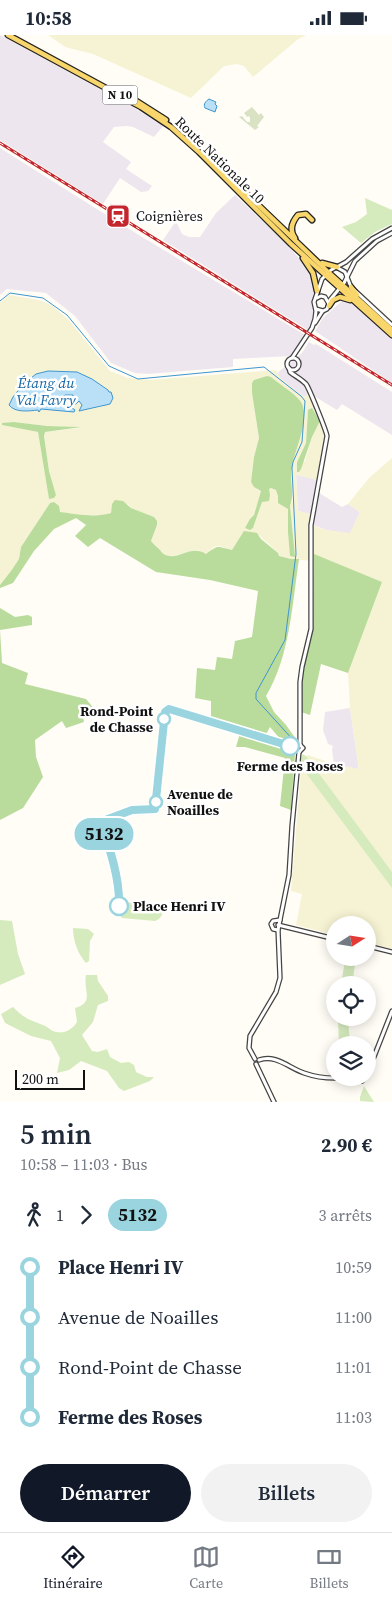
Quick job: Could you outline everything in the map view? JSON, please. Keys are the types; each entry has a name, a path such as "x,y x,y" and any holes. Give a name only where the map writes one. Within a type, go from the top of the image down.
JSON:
{"main road":[{"name":"Route Nationale 10","path":"8,35 154,115 181,135 228,179"},
{"name":"N 10","path":"15,35 153,110 183,133 228,179"},
{"path":"228,179 241,179 242,193"},
{"path":"228,179 233,190 247,195 297,242 327,274"},
{"path":"228,179 233,190 247,195"},
{"path":"233,190 242,193"},
{"name":"Route Nationale 10","path":"242,193 291,244 341,287 362,302 392,335"},
{"path":"297,242 292,230 294,219 298,215 304,214 312,220"},
{"path":"291,244 313,273 317,291"},
{"path":"314,259 337,267"},
{"path":"351,287 362,302 392,330"},
{"path":"329,305 333,300 340,297 362,302"}],"street":[{"path":"312,328 316,316 314,303 317,291 327,274 350,260 372,239 392,228"},
{"path":"274,1102 253,1061 255,1059 249,1048 252,1031 273,997 280,978 278,930 289,875 299,752 296,748 300,745 300,681 311,629 313,510 324,457 326,436 324,425 308,387 290,372 291,369 288,361 298,350 323,311 329,305 330,300 341,287 355,261 377,241 392,233"},
{"path":"337,267 343,270 351,287"},
{"path":"316,298 326,297 329,305"},
{"path":"362,302 392,325"},
{"path":"316,309 323,311"},
{"path":"291,369 299,367 298,350"},
{"path":"292,358 298,360"},
{"path":"278,930 273,929 271,924 273,921 326,936"},
{"path":"376,948 392,953"},
{"path":"376,1052 392,1011"},
{"path":"255,1059 273,1059 303,1073 326,1077"},
{"path":"256,1064 260,1060"}],"shaded area":[{"path":"0,35 133,107 163,126 154,137 133,127 114,127 103,142 131,162 126,169 152,186 148,191 141,192 120,178 103,204 0,140"},
{"path":"48,35 306,35 297,40 253,77 244,66 237,64 224,66 191,98 93,54 65,47"},
{"path":"0,148 119,223 305,335 291,356 233,359 233,367 148,374 135,373 111,363 75,316 46,293 7,289 0,295"},
{"path":"235,195 288,245 313,278 315,288 314,318 308,330 163,240 176,221 182,234 189,237 200,237 216,213"},
{"path":"9,295 39,300 51,305 68,319 110,371 128,378 150,380 276,370 281,379 304,397 309,393 325,433 325,444 318,480 296,475 298,511 314,515 314,526 326,530 350,533 360,512 348,504 369,478 392,458 392,949 376,945 376,916 326,916 326,933 296,925 302,894 291,891 302,757 308,755 334,764 359,769 350,708 348,673 382,582 314,555 313,561 279,556 259,535 237,543 232,550 219,546 214,547 206,554 197,550 168,557 161,554 151,541 157,525 154,517 131,508 128,504 112,504 111,513 105,515 71,515 60,512 50,503 21,547 19,559 0,585 0,303","holes":["271,377 301,402 303,412 291,469 293,500 290,506 294,551 290,556 288,509 276,490 268,489 269,500 262,502 253,528 245,528 254,515 261,491 251,482 254,457 259,438 252,393 254,380","308,410 320,421 312,437 305,461 297,462 306,443","14,422 47,426 81,427 45,432 49,471 56,495 49,498 38,432 3,425"]},
{"path":"342,301 352,303 392,338 392,383 315,331 323,318"},
{"path":"309,342 314,345 316,344 392,392 392,435 342,404 337,410 309,393 304,397 281,379 277,373 302,353"},
{"path":"296,474 318,480 316,491 342,507 348,504 360,512 350,534 326,530 313,525 314,515 298,511"},
{"path":"350,708 359,770 334,764 333,746 328,744 323,730 325,712"}],"green space":[{"path":"252,107 259,115 261,113 264,117 257,126 259,127 255,130 239,117 242,116 247,122 250,122 249,116 247,117 244,113"},
{"path":"365,198 392,210 392,224 375,232 361,243 342,227 356,222 367,214"},
{"path":"267,376 271,377 295,396 301,402 304,409 303,426 291,472 292,496 290,506 295,557 290,556 288,509 278,503 276,490 269,489 269,501 262,502 253,528 250,530 245,528 254,515 261,491 254,487 251,482 254,457 259,438 252,383 254,380"},
{"path":"312,408 320,421 312,437 301,469 297,472 297,462 306,443 308,410"},
{"path":"14,422 47,426 82,427 45,432 49,471 56,495 54,498 49,499 38,432 2,425 2,423"},
{"path":"115,500 123,501 131,508 154,517 157,525 151,541 164,554 169,556 193,551 200,551 206,554 218,547 232,550 244,531 257,533 279,556 299,559 285,647 274,681 266,696 274,712 296,739 281,740 270,727 265,736 211,718 211,701 195,698 197,668 215,670 217,657 232,659 235,641 252,637 258,591 210,580 156,572 100,538 88,547 75,536 86,525 76,518 54,529 34,551 13,583 0,588 0,585 19,559 21,547 50,503 54,502 59,506 60,512 99,515 111,513 112,504"},
{"path":"314,554 382,582 348,673 321,664 310,715 301,712 302,674 313,631"},
{"path":"0,608 15,617 28,615 32,617 32,625 0,630"},
{"path":"0,630 2,663 28,673 25,684 86,699 96,711 83,717 84,722 66,728 62,721 35,740 36,757 43,777 23,808 0,820"},
{"path":"240,733 291,748 295,754 291,810 280,806 285,758 245,747 236,747"},
{"path":"302,754 306,756 392,872 392,888 300,765"},
{"path":"122,902 156,905 161,909 162,915 155,921 122,918 120,915"},
{"path":"0,920 12,921 18,954 25,974 0,985"},
{"path":"73,928 88,929 94,934 90,941 89,961 86,963 76,947"},
{"path":"344,966 355,966 353,976 342,976"},
{"path":"86,975 97,975 98,981 108,996 108,1001 98,1005 93,1022 82,1035 92,1051 98,1052 107,1049 110,1057 121,1063 129,1062 134,1065 136,1072 147,1077 154,1077 150,1081 124,1091 119,1088 107,1071 81,1061 69,1070 57,1073 60,1058 51,1041 31,1036 5,1023 1,1014 13,1007 27,1018 53,1031 64,1032 70,1029 77,1022 75,1008 85,1003 87,995"},
{"path":"338,1026 349,1026 349,1036 339,1036"},
{"path":"364,1086 374,1102 360,1101"}],"water":[{"path":"209,99 216,102 215,112 204,107"},
{"name":"Étang du Val Favry","path":"48,371 77,372 92,379 111,392 113,398 110,404 79,411 82,405 79,401 75,405 73,395 65,395 63,398 64,402 75,410 74,412 41,409 39,412 38,410 22,411 9,405 29,377 31,378 36,374"}],"waterway":[{"path":"0,301 10,293 43,298 67,315 109,366 138,379 264,367 305,401 302,442 292,468 296,554 285,640 256,693 256,699 295,742"}],"railway":[{"path":"0,143 392,385"}],"bus line":[{"name":"5132","path":"119,906 113,861 100,822 132,810 155,809 165,712 169,709 290,746"}],"place":[{"name":"Coignières","path":"118,216"},
{"name":"Rond-Point de Chasse","path":"164,719"},
{"name":"Ferme des Roses","path":"290,746"},
{"name":"Avenue de Noailles","path":"156,802"},
{"name":"Place Henri IV","path":"119,906"}]}
